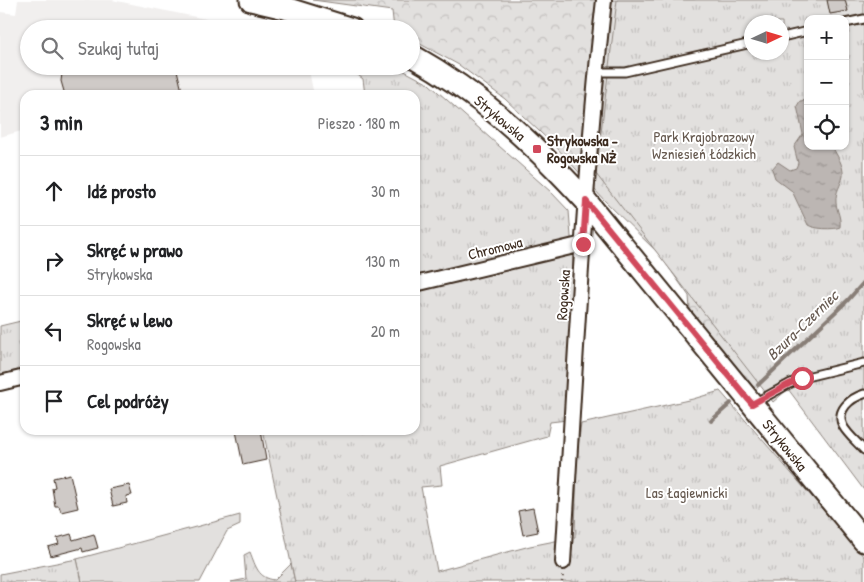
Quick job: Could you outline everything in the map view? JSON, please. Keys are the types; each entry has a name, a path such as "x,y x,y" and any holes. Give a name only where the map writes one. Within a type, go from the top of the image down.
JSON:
{"main road":[{"path":"251,0 323,20"},
{"name":"Strykowska","path":"420,61 455,82 497,114 543,155 586,201 864,541"}],"street":[{"name":"Rogowska","path":"562,562 586,201 596,72 604,0"},
{"name":"Chromowa","path":"420,283 583,244"},
{"path":"0,383 20,378"}],"lane":[{"path":"849,22 864,20"},
{"path":"789,35 804,32"},
{"path":"596,72 625,72 744,45"},
{"path":"752,404 802,378 864,363"},
{"path":"864,394 849,401 843,409 842,418 843,426 864,450"}],"shaded area":[{"path":"18,0 112,0 211,20 20,20 20,75 310,75 313,90 20,90 20,131 0,137 0,12 16,14"}],"green space":[{"name":"Park Krajobrazowy Wzniesień Łódzkich","path":"313,0 695,0 744,45 744,60 784,60 804,132 804,150 849,150 782,365 755,390 690,310 689,296 659,254 604,200 557,148 505,99 459,65 420,44 420,20 393,20 392,11"},
{"name":"Park Krajobrazowy Wzniesień Łódzkich","path":"617,0 864,0 864,490 788,389 773,402 596,174"},
{"name":"Las Łagiewnicki","path":"358,75 412,75 429,84 551,192 569,211 574,275 567,420 550,422 547,436 440,466 442,485 421,487 437,571 530,546 575,537 577,455 581,424 693,399 720,391 864,557 864,582 295,582 264,435 420,435 420,90 364,90 363,79"},
{"name":"Park Krajobrazowy Wzniesień Łódzkich","path":"864,101 849,149 849,137"},
{"path":"20,321 20,369 0,375 0,326"},
{"path":"240,515 240,525 227,531 200,582 82,582 77,559"},
{"path":"250,552 258,571 269,579 275,580 291,564 295,582 231,582 246,579 244,555"},
{"path":"77,559 82,582 0,582 0,574"}],"water":[{"path":"804,100 804,150 834,150 840,161 843,176 836,199 840,223 840,227 837,228 828,229 808,225 792,191 775,178 772,169 778,162 790,170 796,168 798,163 794,147 803,134 797,106 800,101"}],"building":[{"path":"827,0 845,0 848,11 830,14"},
{"path":"62,75 178,75 182,90 64,90"},
{"path":"237,435 262,435 266,460 243,465"},
{"path":"70,474 78,508 61,512 59,506 55,506 52,488 55,487 53,478"},
{"path":"129,485 132,495 126,496 127,503 113,506 109,489"},
{"path":"533,508 538,532 523,535 518,511"},
{"path":"71,534 73,540 94,534 98,548 83,552 82,548 51,556 48,547 59,544 57,538"}],"waterway":[{"name":"Bzura-Czerniec","path":"758,385 848,300 864,282"},
{"name":"Bzura-Czerniec","path":"711,421 731,403"}],"place":[{"name":"Strykowska - Rogowska NŻ","path":"537,149"}],"route":[{"path":"583,244 586,201 752,404 802,378"}]}
